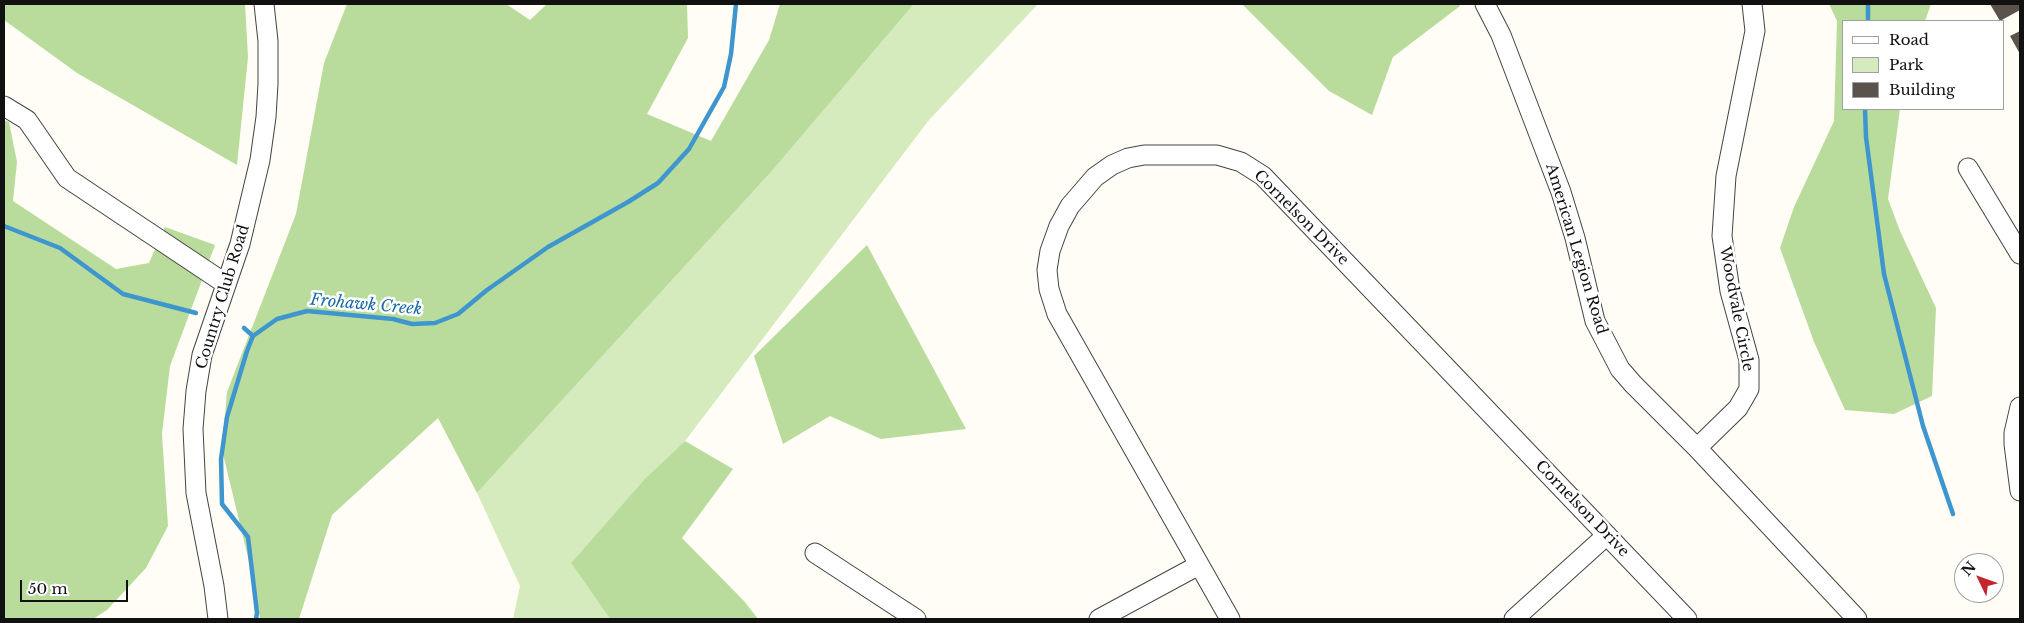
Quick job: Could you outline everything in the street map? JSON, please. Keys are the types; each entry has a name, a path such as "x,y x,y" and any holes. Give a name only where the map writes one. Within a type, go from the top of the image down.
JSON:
{"street":[{"name":"Country Club Road","path":"218,619 214,586 196,493 193,429 196,391 202,355 249,211 260,160 266,117 268,58 264,4"},
{"name":"American Legion Road","path":"1485,4 1501,35 1561,192 1575,238 1590,304 1601,335 1620,369 1697,448 1857,619"},
{"name":"Woodvale Circle","path":"1697,448 1738,408 1750,389 1749,360 1730,291 1722,236 1726,176 1755,31 1752,4"},
{"path":"4,106 27,120 67,178 226,284"},
{"name":"Cornelson Drive","path":"1230,619 1057,314 1049,289 1050,251 1059,226 1070,206 1084,187 1112,165 1128,158 1144,155 1217,155 1241,162 1263,176 1687,619"},
{"path":"1968,168 2020,254"},
{"path":"2020,407 2015,425 2014,444 2020,491"},
{"path":"1514,619 1607,535"},
{"path":"815,553 916,619"},
{"path":"1099,619 1199,565"}],"green space":[{"path":"4,4 245,4 248,57 237,165 77,73 4,20"},
{"path":"347,4 506,4 530,20 547,4 687,4 688,38 647,114 711,141 769,40 780,4 914,4 771,172 477,493 438,418 332,515 299,619 260,619 254,582 222,450 227,392 296,214 324,63"},
{"path":"914,4 1038,4 929,120 685,441 645,480 571,563 610,619 513,619 520,586 477,493 771,172"},
{"path":"1242,4 1459,4 1460,6 1393,57 1372,115 1329,91"},
{"path":"1829,4 1931,4 1925,20 1842,20 1842,110 1900,110 1888,199 1900,231 1936,308 1932,396 1894,414 1845,410 1814,342 1780,248 1794,207 1834,121 1837,21"},
{"path":"4,120 9,122 17,162 13,201 116,269 149,263 165,227 215,245 170,366 162,434 168,526 146,568 107,610 93,619 4,619"},
{"path":"867,245 966,429 881,439 830,416 783,444 754,356"},
{"path":"685,441 733,469 682,538 744,601 758,619 610,619 571,563 645,479"}],"building":[{"path":"1990,4 2020,4 2020,10 1999,20"},
{"path":"2020,31 2020,54 2010,36"}],"waterway":[{"name":"Frohawk Creek","path":"256,619 257,613 248,537 222,504 221,459 227,417 253,336 277,319 307,311 393,319 412,324 435,323 458,314 487,290 548,247 658,183 689,149 724,87 731,54 736,4"},
{"path":"1868,4 1868,20"},
{"path":"1865,110 1866,137 1884,274 1923,426 1953,514"},
{"path":"4,226 60,248 123,294 196,313"},
{"path":"244,328 253,336"}]}
